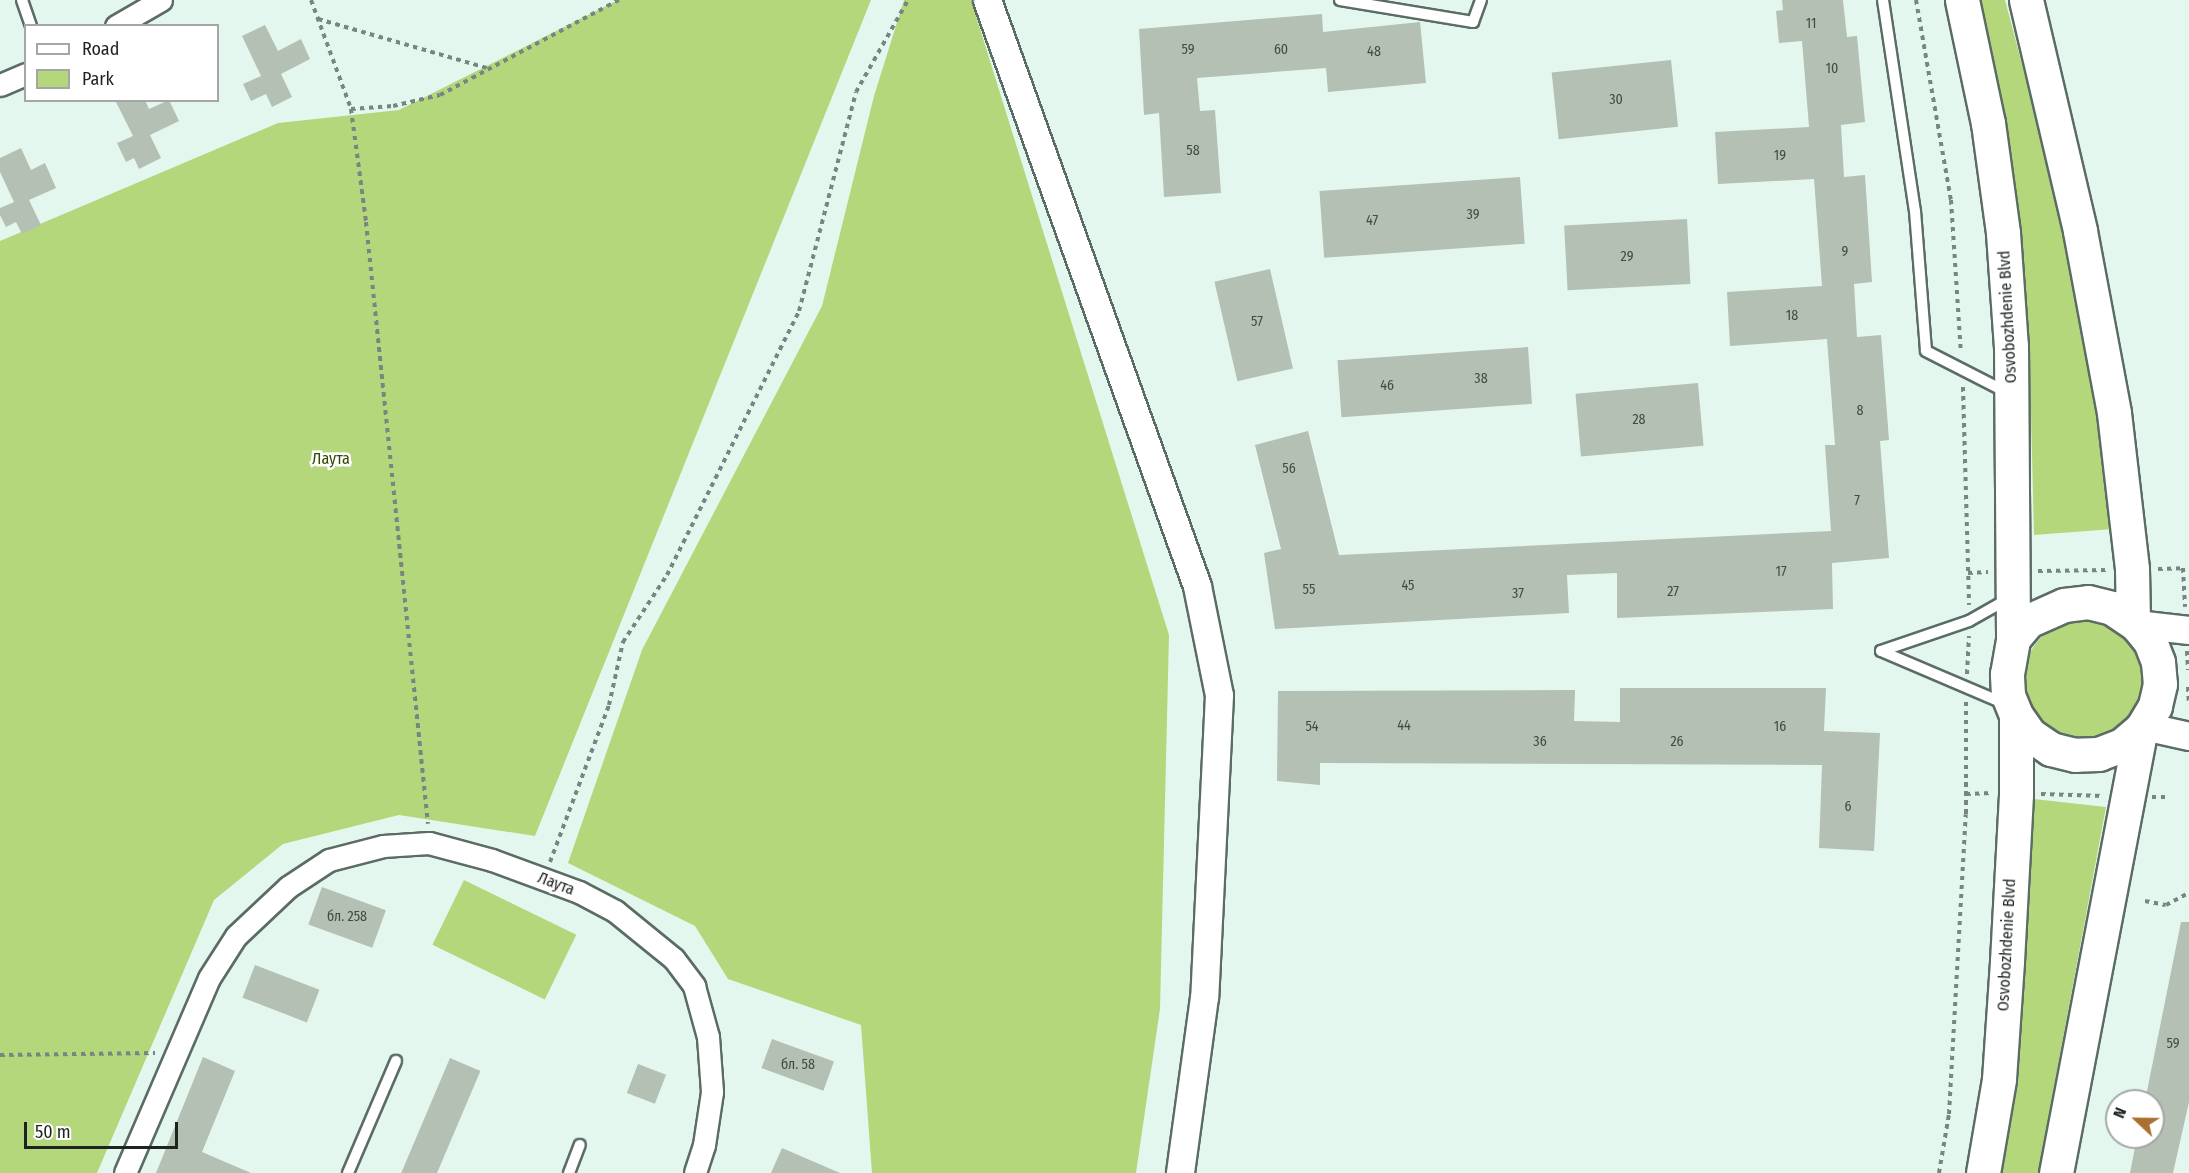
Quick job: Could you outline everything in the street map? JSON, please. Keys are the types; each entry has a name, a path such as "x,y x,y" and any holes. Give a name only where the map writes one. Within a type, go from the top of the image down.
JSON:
{"main road":[{"name":"Osvobozhdenie Blvd","path":"1962,0 1988,123 2004,233 2011,395 2013,639"},
{"path":"2026,0 2080,231 2115,412 2132,569 2134,622"},
{"path":"2056,1173 2143,727 2155,706 2160,684 2150,641 2134,622 2112,608 2088,603 2064,605 2028,621 2013,639 2007,674 2014,711 2037,740 2051,749 2074,755 2099,754 2122,745 2143,727"},
{"name":"Osvobozhdenie Blvd","path":"1983,1173 1999,1079 2016,794 2014,711"}],"street":[{"path":"119,24 161,0"},
{"path":"987,0 1197,586 1219,695 1204,997 1180,1173"},
{"path":"0,85 24,75"},
{"path":"2134,622 2189,630"},
{"path":"2143,727 2189,736"},
{"name":"Лаута","path":"125,1173 209,978 236,936 288,887 328,860 384,846 429,843 492,860 615,910 657,943 694,987 708,1037 712,1092 704,1145 695,1173"}],"lane":[{"path":"22,0 30,24"},
{"path":"1340,0 1473,22 1481,0"},
{"path":"1883,0 1915,211 1926,351 2011,395"},
{"path":"2014,584 1969,621 1881,651 2014,711"},
{"path":"348,1173 396,1060"},
{"path":"569,1173 580,1145"}],"path":[{"path":"311,0 351,109 366,222 429,843"},
{"path":"351,109 393,106 440,95 619,0"},
{"path":"543,879 609,705 624,642 667,575 799,311 856,92 908,0"},
{"path":"1916,0 1952,200 1962,370 1969,621 1966,794 1949,1114 1939,1173"},
{"path":"318,19 490,70"},
{"path":"1968,573 2014,584 2132,569 2183,568"},
{"path":"1966,794 2167,797"},
{"path":"2145,902 2166,905 2189,893"},
{"path":"0,1055 175,1053"}],"green space":[{"name":"Лаута","path":"618,0 871,0 535,836 399,815 283,844 214,900 97,1173 0,1173 0,241 278,123 399,110"},
{"path":"904,0 971,0 1169,635 1160,1009 1136,1173 872,1173 861,1025 728,979 695,926 568,863 642,650 822,306 874,96"},
{"path":"1977,0 2005,0 2059,205 2094,376 2113,529 2034,535 2030,373 2019,226"},
{"path":"2083,620 2106,624 2125,637 2138,656 2142,679 2138,702 2125,721 2106,734 2083,738 2060,734 2041,721 2028,702 2024,679 2028,656 2041,637 2060,624"},
{"path":"2034,799 2106,807 2038,1173 2002,1173 2018,1082"},
{"path":"464,880 576,935 545,1000 432,945"}],"building":[{"path":"1782,0 1843,0 1847,37 1857,36 1865,122 1841,125 1844,177 1865,175 1872,282 1854,284 1857,337 1881,335 1889,440 1880,441 1889,558 1832,563 1833,609 1617,618 1617,573 1567,575 1569,613 1275,629 1264,553 1281,549 1255,445 1308,431 1339,555 1831,531 1825,445 1835,445 1827,339 1730,346 1727,292 1822,286 1814,179 1718,184 1715,132 1809,127 1802,41 1779,43 1776,11 1783,10"},
{"path":"1322,14 1323,32 1420,22 1426,83 1328,92 1326,68 1197,78 1200,111 1215,110 1221,193 1164,197 1159,113 1144,115 1139,29"},
{"path":"265,25 278,51 301,39 310,59 281,74 292,97 272,107 266,94 251,101 243,84 261,76 242,36"},
{"path":"1671,60 1678,127 1559,139 1552,73"},
{"path":"116,102 146,102 149,109 170,102 179,121 150,135 161,158 139,169 134,158 126,162 117,143 133,136"},
{"path":"21,148 31,170 45,163 56,188 29,200 41,225 22,234 16,222 6,227 0,215 0,208 14,202 0,172 0,158"},
{"path":"1520,177 1525,244 1324,258 1319,191"},
{"path":"1687,219 1690,284 1568,290 1564,225"},
{"path":"1270,269 1293,368 1237,381 1214,282"},
{"path":"1528,347 1532,404 1341,417 1337,360"},
{"path":"1698,383 1703,446 1581,456 1575,394"},
{"path":"1620,688 1826,688 1824,731 1880,733 1874,851 1819,848 1822,765 1320,763 1320,785 1277,781 1278,691 1575,690 1574,721 1620,722"},
{"path":"322,887 386,910 372,948 308,925"},
{"path":"2181,922 2189,922 2189,1102 2173,1173 2130,1173 2135,1149 2165,1149 2165,1089 2147,1089"},
{"path":"255,965 319,990 307,1022 242,998"},
{"path":"772,1039 834,1062 823,1091 761,1068"},
{"path":"203,1057 235,1071 202,1152 251,1173 156,1173"},
{"path":"450,1058 480,1071 437,1173 401,1173"},
{"path":"638,1064 666,1075 655,1104 627,1093"},
{"path":"782,1148 840,1173 771,1173"}]}
